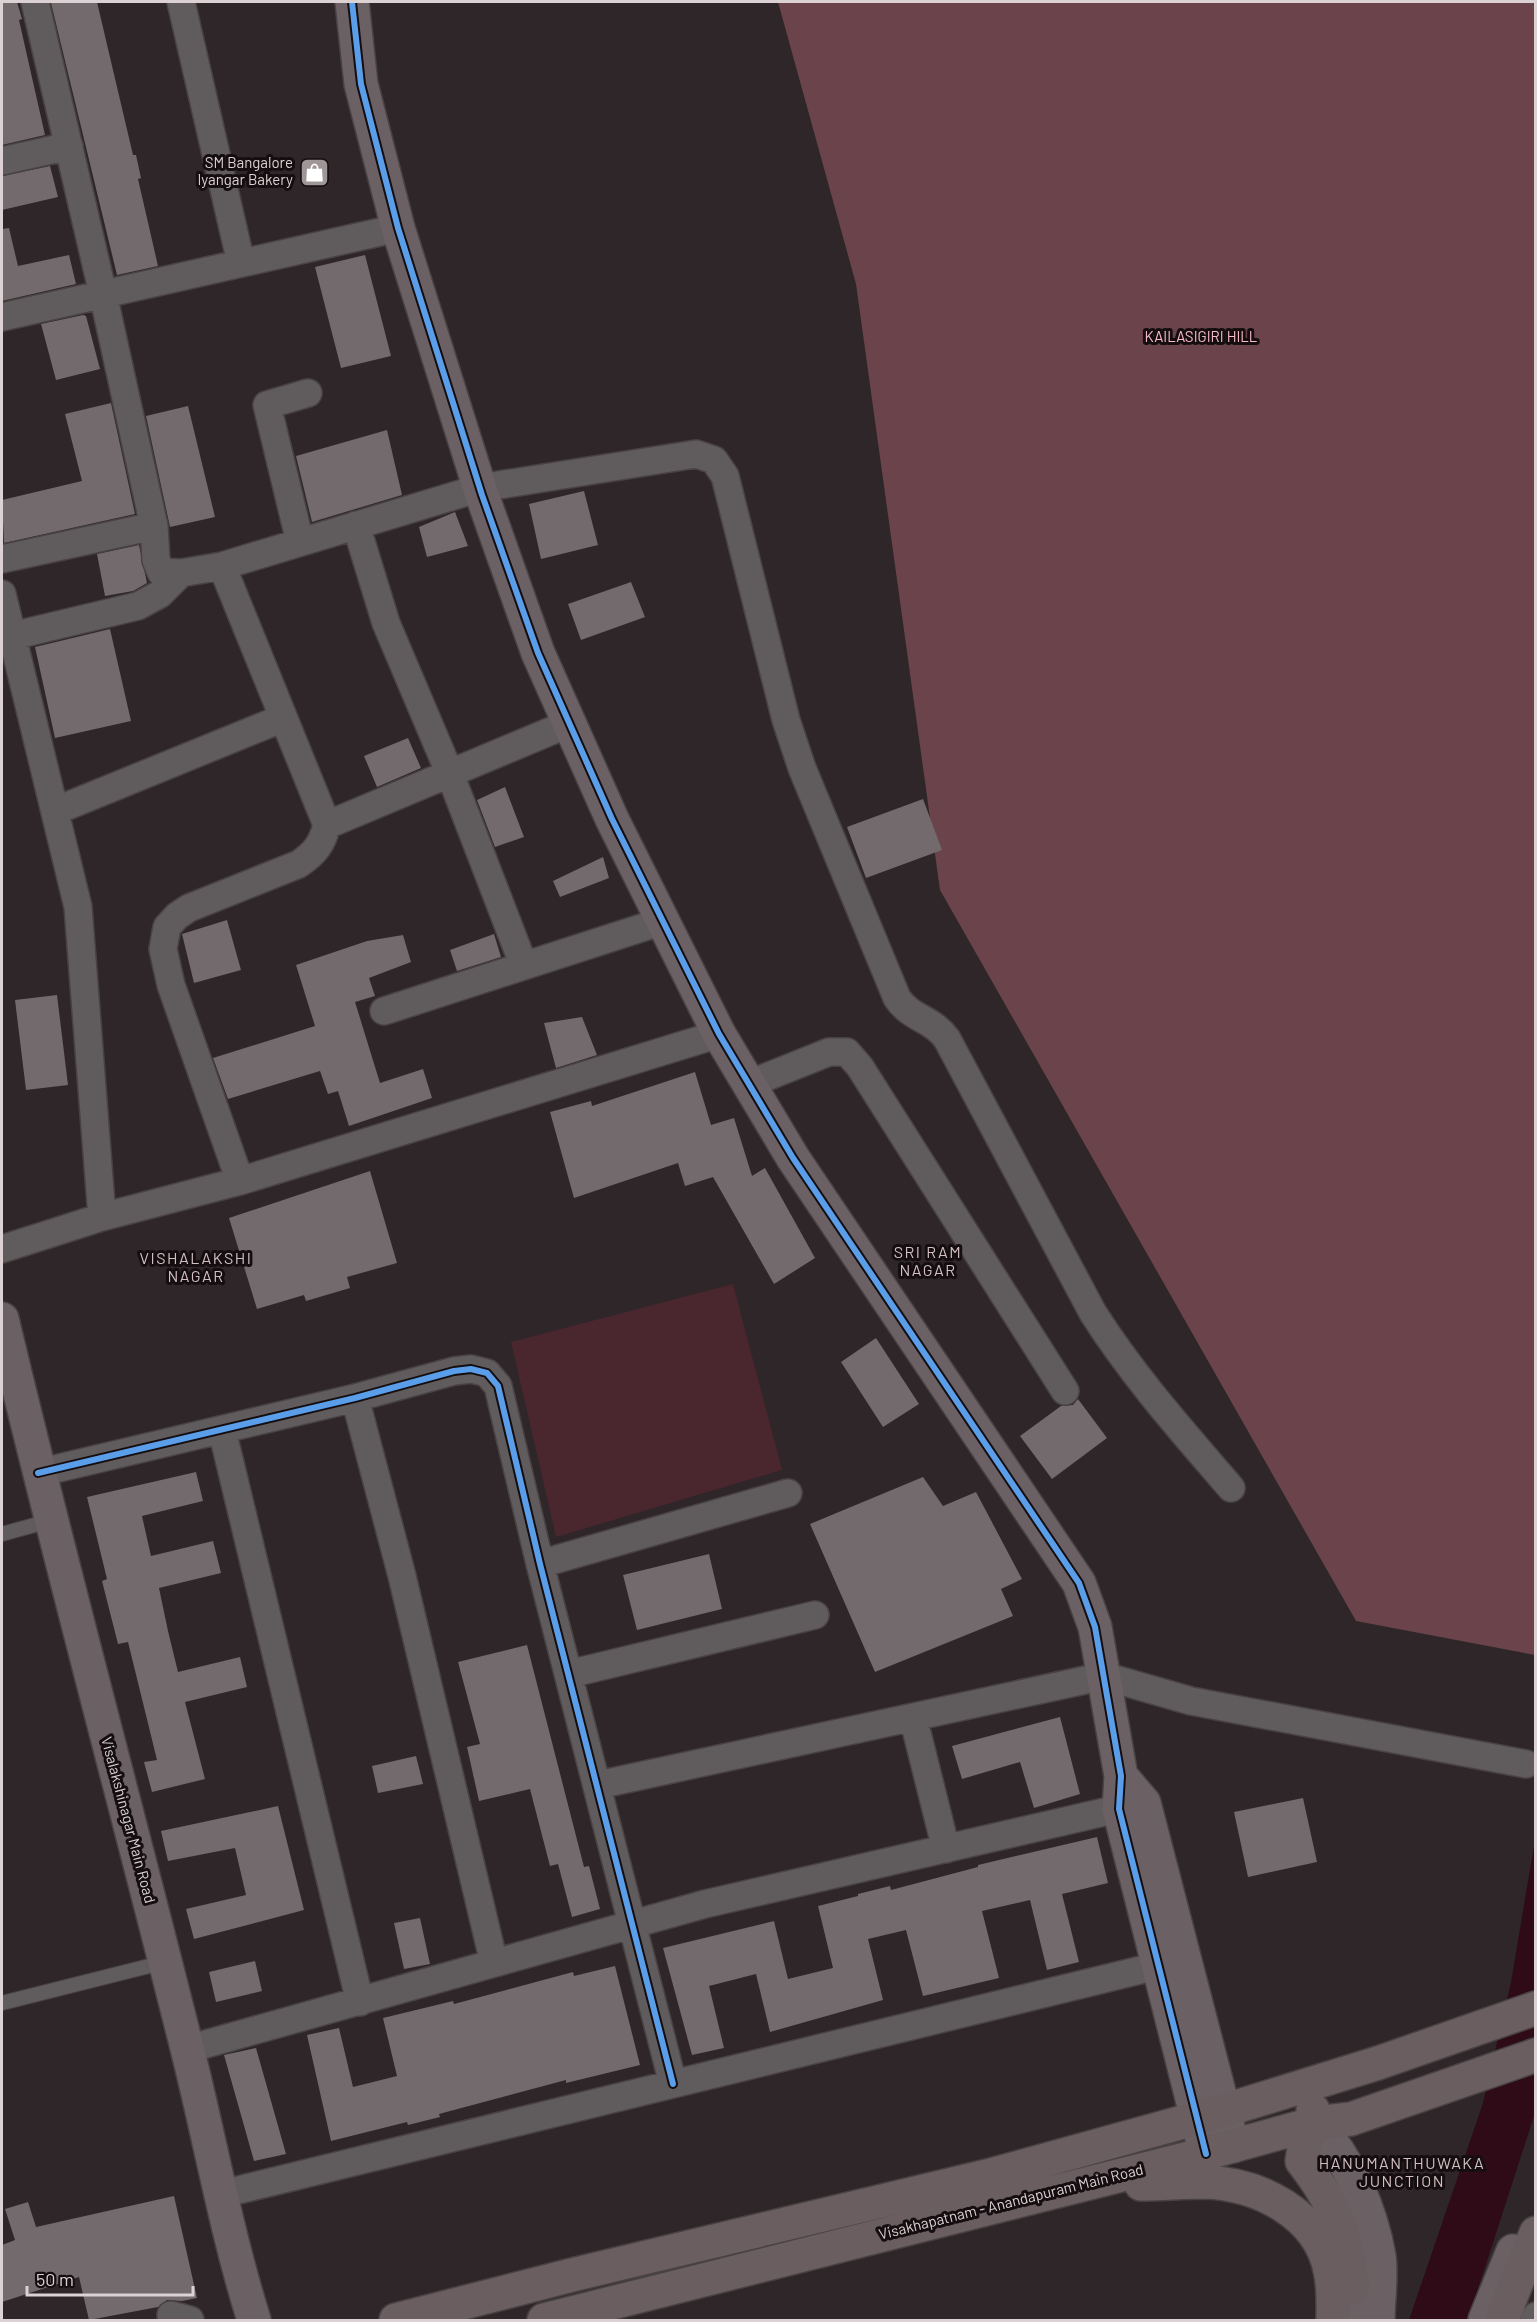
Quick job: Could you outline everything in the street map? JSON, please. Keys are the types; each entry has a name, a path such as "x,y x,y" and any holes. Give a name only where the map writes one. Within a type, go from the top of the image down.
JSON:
{"main road":[{"name":"Visakhapatnam - Anandapuram Main Road","path":"396,2320 572,2275 991,2175 1308,2085 1536,2008"},
{"name":"Visakhapatnam - Anandapuram Main Road","path":"544,2320 1220,2150 1316,2123 1351,2119 1536,2055"},
{"path":"1308,2085 1316,2123 1305,2141 1302,2161 1333,2206 1347,2243 1353,2287"},
{"path":"1081,2185 1207,2182 1248,2190 1283,2204 1316,2233 1330,2270 1354,2320"},
{"path":"1502,2320 1536,2233"}],"street":[{"path":"34,2 103,294 154,526 156,560 161,572 180,573 222,566 480,488 696,454 714,460 725,476 786,720 802,768 897,998 904,1008 934,1024 947,1039 1093,1312 1119,1354 1149,1394 1231,1488"},
{"path":"182,2 241,263"},
{"path":"352,2 361,84 398,228 480,488 538,653 612,819 719,1034 793,1158 878,1288 1054,1541 1079,1583 1095,1627 1121,1776 1132,1806 1220,2150"},
{"path":"2,161 69,146"},
{"path":"2,317 398,228"},
{"path":"300,542 267,405 308,393"},
{"path":"356,525 386,623 450,774 524,966"},
{"path":"2,559 154,526"},
{"path":"222,566 327,825 323,842 313,854 299,864 189,908 167,927 163,949 171,985 240,1181"},
{"path":"12,636 138,606 160,594 180,573"},
{"path":"2,594 78,907 102,1217"},
{"path":"55,811 283,718"},
{"path":"327,825 570,723"},
{"path":"384,1011 663,921"},
{"path":"2,1249 102,1217 240,1181 719,1034"},
{"path":"749,1084 828,1052 847,1052 860,1067 1065,1391"},
{"name":"Visalakshinagar Main Road","path":"2,1319 49,1521 188,2049 236,2264 254,2320"},
{"path":"38,1473 355,1398 453,1371 471,1369 487,1373 498,1386 540,1564 634,1924 673,2084"},
{"path":"355,1398 402,1576 494,1963"},
{"path":"222,1430 360,2002"},
{"path":"540,1564 788,1493"},
{"path":"569,1674 815,1615"},
{"path":"598,1785 1104,1676 1191,1701 1526,1764"},
{"path":"913,1717 946,1849"},
{"path":"188,2049 705,1904 1132,1806"},
{"path":"1132,1806 1157,1966 1210,2114"},
{"path":"222,2194 1157,1966"},
{"path":"1316,2123 1333,2142 1365,2205 1379,2257 1354,2320"},
{"path":"1485,2320 1520,2235 1536,2218"},
{"path":"1353,2287 1354,2320"},
{"path":"1534,2320 1536,2316"}],"lane":[{"path":"2,1534 49,1521"},
{"path":"2,2003 165,1962"}],"shaded area":[{"path":"733,1284 782,1470 556,1537 511,1342"},
{"path":"1535,1840 1535,2113 1468,2320 1409,2320 1483,2103 1511,1982"}],"green space":[{"name":"KAILASIGIRI HILL","path":"778,2 1535,2 1535,1655 1356,1621 940,890 856,284"}],"building":[{"path":"2,2 17,2 45,135 2,145"},
{"path":"97,2 133,155 136,155 141,178 138,179 158,266 117,275 51,3"},
{"path":"50,166 58,197 2,210 2,176"},
{"path":"9,228 18,266 69,255 76,284 2,301 2,229"},
{"path":"365,255 391,356 341,368 315,267"},
{"path":"86,316 100,369 56,380 41,324"},
{"path":"111,403 135,514 4,543 2,500 82,481 65,414"},
{"path":"188,406 215,517 170,527 146,416"},
{"path":"387,430 402,495 312,522 296,456"},
{"path":"584,491 598,545 541,559 529,504"},
{"path":"455,512 468,546 427,557 419,527"},
{"path":"139,545 147,583 133,591 105,596 97,554"},
{"path":"631,582 645,617 581,640 568,604"},
{"path":"110,629 131,721 55,738 35,647"},
{"path":"408,738 421,768 377,787 364,756"},
{"path":"505,787 524,837 495,847 477,800"},
{"path":"923,799 942,850 866,878 847,827"},
{"path":"603,857 609,878 560,897 553,881"},
{"path":"227,920 241,970 194,983 182,934"},
{"path":"494,934 501,957 457,971 450,950"},
{"path":"403,935 411,962 369,978 375,996 355,1002 380,1083 423,1069 432,1098 349,1126 338,1091 328,1094 320,1071 228,1099 213,1058 315,1026 296,965 367,941"},
{"path":"57,995 68,1085 26,1090 15,1000"},
{"path":"582,1017 597,1055 556,1068 544,1023"},
{"path":"695,1072 711,1125 734,1118 752,1176 765,1168 815,1258 774,1284 713,1177 685,1186 678,1163 574,1198 550,1112 591,1101 592,1106"},
{"path":"370,1171 397,1263 347,1277 350,1288 306,1301 304,1295 257,1309 229,1218"},
{"path":"876,1338 919,1404 883,1427 841,1362"},
{"path":"1078,1399 1107,1438 1052,1479 1020,1436 1061,1406 1073,1405"},
{"path":"196,1472 203,1501 142,1516 151,1556 213,1541 221,1573 159,1588 168,1631 178,1672 240,1657 247,1687 185,1702 205,1779 152,1792 144,1762 157,1760 128,1642 118,1644 102,1581 107,1579 87,1497"},
{"path":"923,1477 943,1506 976,1492 1022,1579 1001,1589 1013,1616 875,1672 810,1524"},
{"path":"709,1554 722,1609 637,1630 623,1575"},
{"path":"527,1645 584,1867 589,1866 600,1909 572,1917 558,1864 550,1866 530,1789 479,1801 467,1747 480,1744 458,1662"},
{"path":"1060,1717 1080,1794 1034,1808 1020,1762 962,1779 952,1746"},
{"path":"416,1756 423,1784 378,1793 372,1766"},
{"path":"1303,1798 1317,1862 1248,1877 1234,1812"},
{"path":"278,1806 304,1910 194,1939 186,1909 246,1895 235,1848 168,1861 161,1831"},
{"path":"1097,1837 1108,1883 1062,1894 1079,1962 1047,1970 1030,1900 982,1911 999,1978 923,1996 906,1930 868,1939 883,2000 770,2032 756,1974 709,1986 724,2048 692,2055 663,1948 774,1921 788,1979 833,1968 818,1906 890,1886 891,1890 978,1867 978,1865"},
{"path":"420,1918 430,1964 404,1969 394,1923"},
{"path":"255,1961 262,1991 216,2002 209,1972"},
{"path":"615,1966 640,2065 566,2083 566,2080 439,2114 440,2117 408,2125 407,2122 331,2141 307,2035 339,2028 353,2087 397,2076 383,2018 453,2001 454,2004 573,1972 574,1976"},
{"path":"256,2048 286,2154 254,2161 224,2055"},
{"path":"174,2196 197,2298 182,2301 167,2300 158,2307 89,2320 79,2277 2,2302 2,2245 15,2240 5,2209 28,2202 36,2227"}],"cycle path":[{"path":"352,2 361,84 398,228 482,495 538,653 612,819 719,1034 793,1158 1079,1583 1095,1627 1121,1776 1119,1809 1206,2154"},
{"path":"38,1473 355,1398 454,1371 471,1369 487,1373 498,1386 540,1564 673,2084"}],"place":[{"name":"SM Bangalore Iyangar Bakery","path":"314,172"}],"district":[{"name":"SRI RAM NAGAR","path":"928,1261"},
{"name":"VISHALAKSHI NAGAR","path":"196,1267"},
{"name":"HANUMANTHUWAKA JUNCTION","path":"1402,2172"}]}
